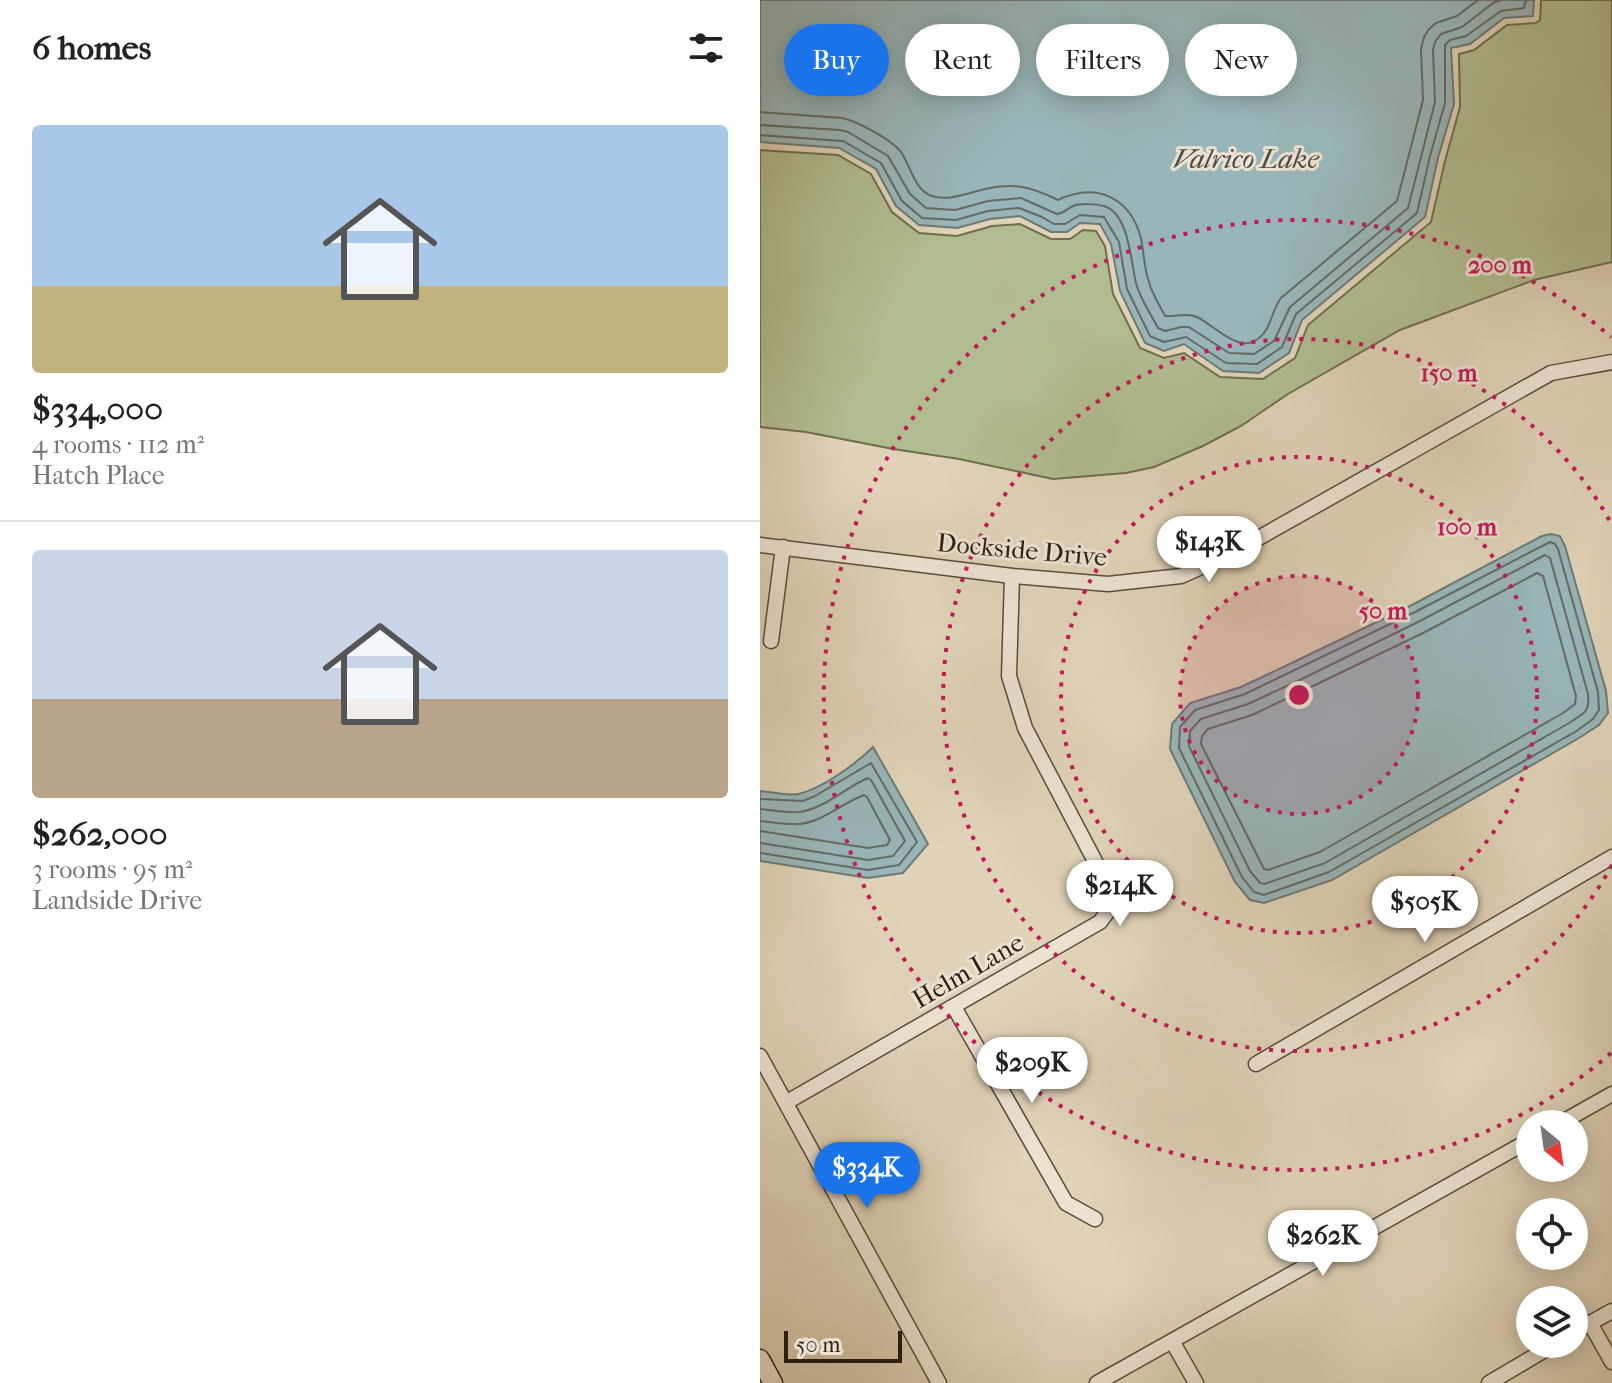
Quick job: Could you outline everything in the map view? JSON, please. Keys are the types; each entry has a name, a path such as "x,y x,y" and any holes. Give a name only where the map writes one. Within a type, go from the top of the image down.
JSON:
{"street":[{"name":"Dockside Drive","path":"760,545 1012,576 1108,584 1181,576 1232,553 1551,373 1612,362"},
{"path":"771,641 783,547"},
{"name":"Helm Lane","path":"787,1102 1100,922 1111,907 1108,886 1025,728 1009,676 1012,576"},
{"path":"1256,1064 1612,857"},
{"path":"954,1007 1066,1203 1095,1219"},
{"path":"760,1056 939,1383"},
{"path":"1584,1110 1612,1094"},
{"path":"1097,1383 1516,1148"},
{"path":"1612,1311 1590,1323 1612,1362"},
{"path":"1172,1341 1196,1383"},
{"path":"1489,1383 1531,1358"},
{"path":"760,1359 773,1383"}],"green space":[{"path":"1541,0 1612,0 1612,262 1534,280 1400,330 1203,446 1154,467 1126,473 1053,479 959,459 760,427 760,150 838,155 871,174 892,212 919,233 957,236 992,226 1020,224 1051,239 1070,239 1083,230 1096,231 1105,246 1113,294 1140,348 1164,358 1184,353 1220,377 1263,379 1295,358 1308,325 1431,222 1460,107 1459,54 1474,50 1507,25 1536,23 1540,20"}],"water":[{"name":"Valrico Lake","path":"760,0 1534,0 1533,16 1504,18 1470,44 1451,48 1454,104 1425,217 1302,320 1289,353 1259,373 1223,371 1184,344 1164,351 1145,343 1120,291 1111,244 1100,224 1080,223 1067,232 1051,232 1020,216 990,219 957,228 919,225 896,206 876,169 839,148 760,142"},
{"path":"1551,534 1560,536 1565,546 1606,691 1608,713 1599,725 1332,880 1264,903 1250,900 1235,882 1170,749 1172,724 1190,703 1241,687"},
{"path":"873,747 928,844 903,873 868,878 760,861 760,791 789,795 807,791 838,775"}]}
